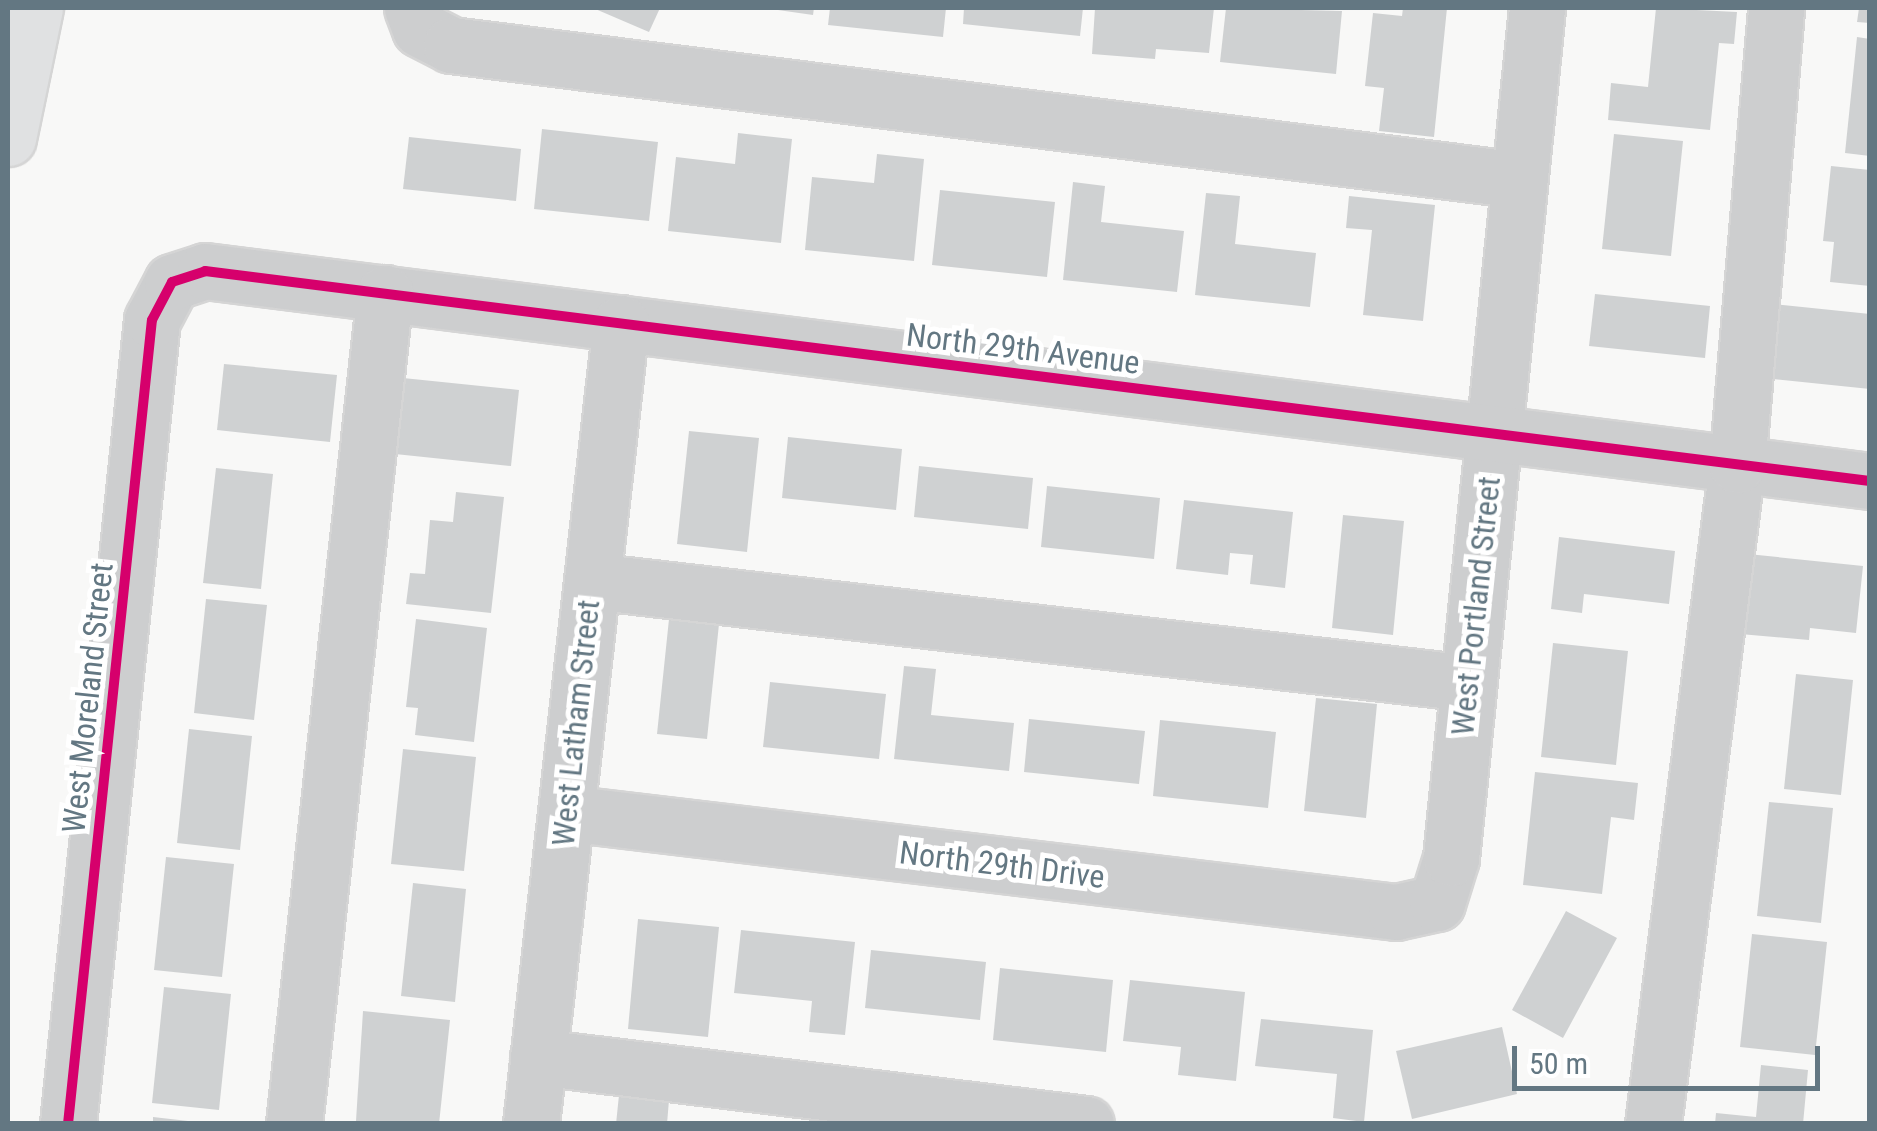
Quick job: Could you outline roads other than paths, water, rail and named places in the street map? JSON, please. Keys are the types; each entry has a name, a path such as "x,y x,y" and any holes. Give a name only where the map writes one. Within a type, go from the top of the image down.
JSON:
{"highway":[{"path":"8,138 35,8"}],"street":[{"path":"412,8 420,30 450,45 1519,180"},
{"name":"West Portland Street","path":"1437,903 1451,858 1537,8"},
{"path":"1653,1124 1737,465 1776,8"},
{"name":"North 29th Avenue","path":"172,282 205,271 1870,482"},
{"name":"West Moreland Street","path":"68,1124 152,320 172,282"},
{"path":"294,1124 384,293"},
{"name":"West Latham Street","path":"531,1124 621,323"},
{"path":"592,581 1468,683"},
{"name":"North 29th Drive","path":"566,813 1396,912 1437,903"},
{"path":"538,1057 1086,1124"}]}
